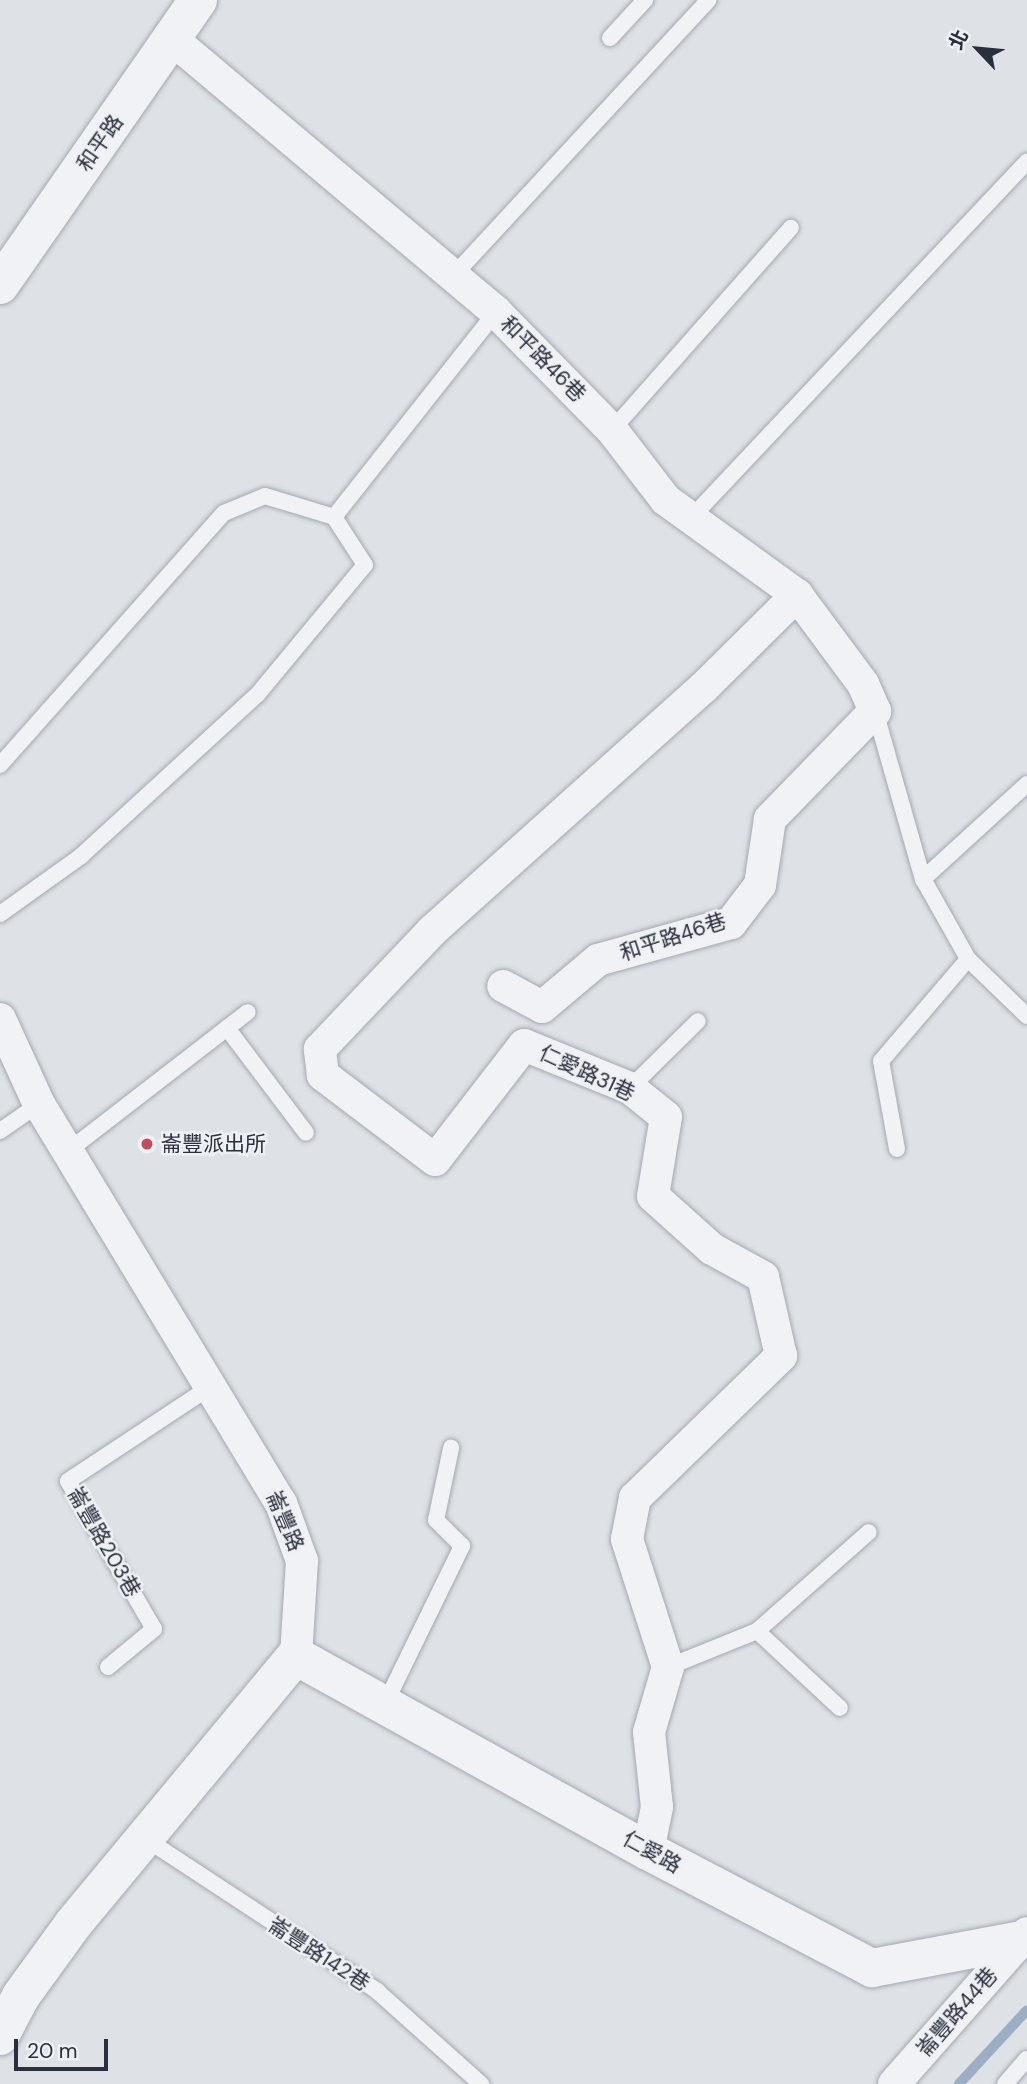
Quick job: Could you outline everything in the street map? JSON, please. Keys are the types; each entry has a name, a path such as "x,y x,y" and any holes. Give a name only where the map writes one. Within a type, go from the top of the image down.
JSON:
{"street":[{"name":"和平路","path":"0,285 198,0"},
{"name":"和平路46巷","path":"172,39 496,312 612,430 666,499 797,594 863,684 876,711 770,820 760,885 731,923 598,960 542,1007 502,986"},
{"name":"仁愛路31巷","path":"668,1667 627,1539 635,1498 781,1356 763,1277 712,1249 653,1196 666,1117 630,1088 524,1045 435,1160 323,1075 320,1049 432,931 704,687 797,594"},
{"name":"崙豐路","path":"0,1018 39,1104 213,1385 281,1503 302,1561 303,1602 296,1657"},
{"path":"0,2036 21,1997 74,1923 296,1657"},
{"name":"仁愛路","path":"296,1657 648,1851 872,1968 1025,1937"},
{"path":"648,1851 657,1807 649,1732 668,1667"},
{"name":"崙豐路44巷","path":"894,2084 1025,1937"}],"lane":[{"path":"610,38 645,0"},
{"path":"453,276 709,0"},
{"path":"691,518 1027,162"},
{"path":"612,430 791,228"},
{"path":"334,517 496,312"},
{"path":"0,765 224,513 265,496 334,517 365,565 257,695 81,856 0,914"},
{"name":"和平路46巷","path":"876,711 923,879 968,958 1027,1016"},
{"path":"923,879 1027,784"},
{"path":"897,1149 881,1061 968,958"},
{"path":"68,1151 248,1012"},
{"path":"630,1088 698,1021"},
{"path":"227,1028 306,1133"},
{"path":"0,1131 39,1104"},
{"name":"崙豐路203巷","path":"108,1667 154,1629 68,1481 213,1385"},
{"path":"385,1704 462,1546 436,1520 451,1448"},
{"path":"668,1667 757,1631 869,1532"},
{"path":"757,1631 840,1708"},
{"name":"崙豐路142巷","path":"146,1839 377,1991 481,2084"},
{"path":"1005,2084 1027,2059"}],"waterway":[{"path":"959,2084 1027,2010"}],"place":[{"name":"崙豐派出所","path":"147,1144"}]}
